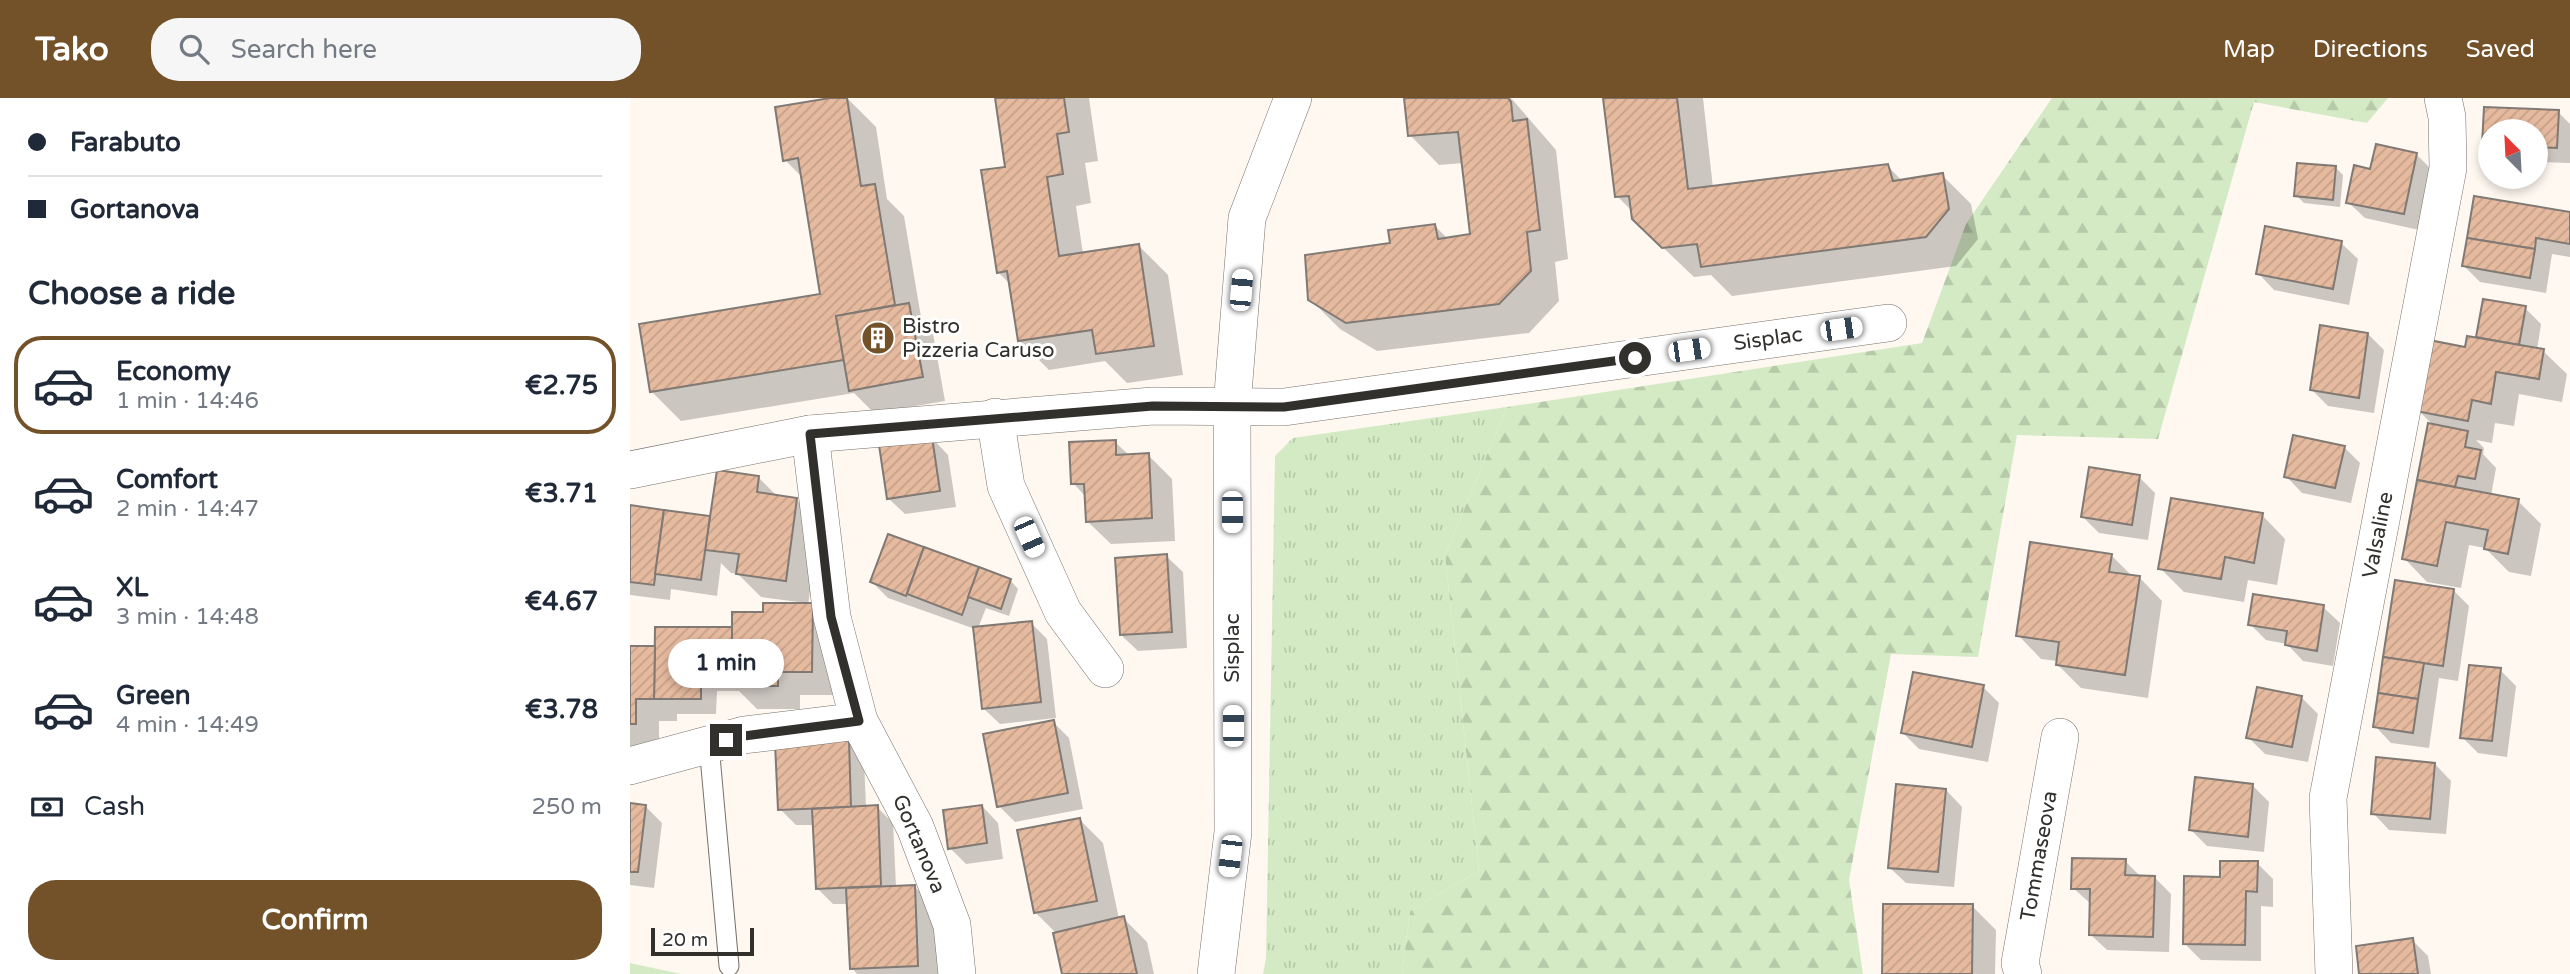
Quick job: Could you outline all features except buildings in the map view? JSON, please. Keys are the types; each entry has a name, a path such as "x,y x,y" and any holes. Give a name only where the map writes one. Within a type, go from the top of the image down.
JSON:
{"street":[{"name":"Sisplac","path":"1216,974 1233,832 1232,406 1247,218 1293,98"},
{"name":"Valsaline","path":"2334,974 2328,798 2448,168 2447,117 2443,98"},
{"name":"Sisplac","path":"1232,406 1284,407 1888,323"},
{"path":"630,470 810,434 1153,406 1232,406"},
{"path":"995,417 1006,486 1063,612 1105,669"},
{"name":"Gortanova","path":"810,434 831,617 859,721 915,827 952,925 957,974"},
{"path":"630,766 744,736 859,721"},
{"name":"Tommaseova","path":"2023,974 2020,963 2060,737"}],"lane":[{"path":"709,745 729,966"}],"green space":[{"path":"2052,98 2388,98 2367,123 2254,102 2158,439 2017,435 1978,657 1891,654 1849,880 1863,974 1402,974 1410,911 1479,871 1445,555 1507,407 1922,343 1966,224"},
{"path":"1507,407 1445,555 1479,871 1410,911 1402,974 1263,974 1266,958 1275,456 1293,438"},
{"path":"630,963 681,974 630,974"}],"place":[{"name":"Bistro Pizzeria Caruso","path":"878,338"}],"route":[{"path":"726,740 859,721 831,617 810,434 1153,406 1284,407 1635,358"}]}
